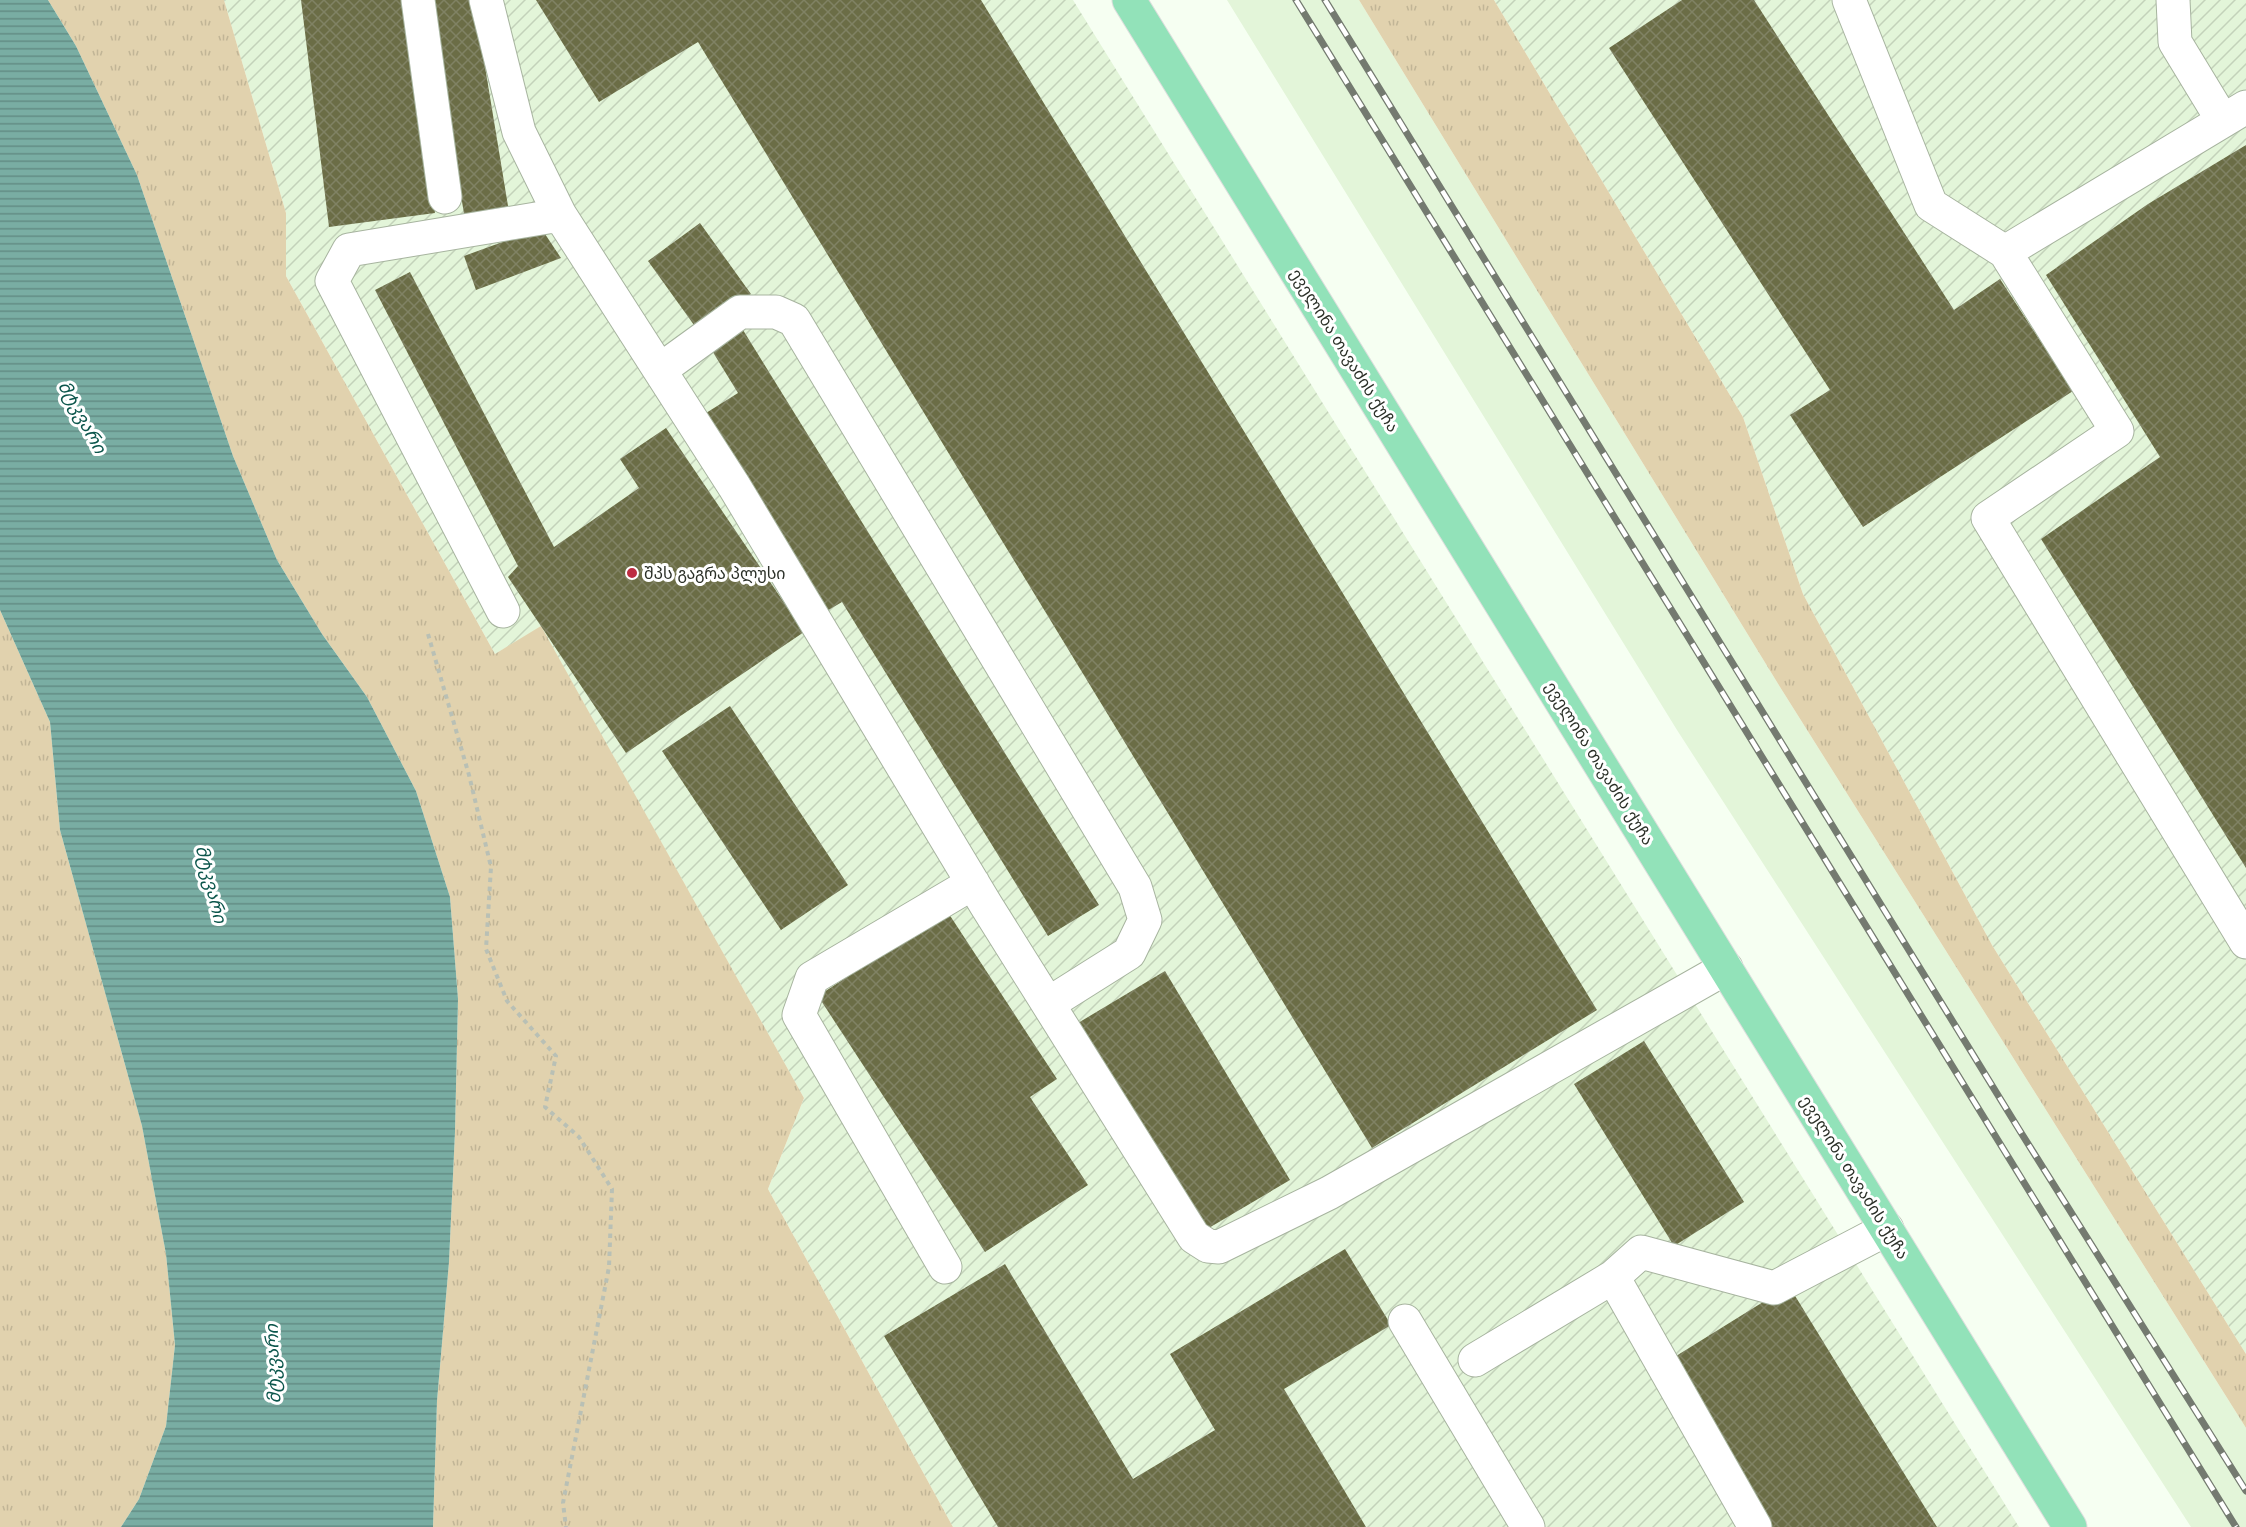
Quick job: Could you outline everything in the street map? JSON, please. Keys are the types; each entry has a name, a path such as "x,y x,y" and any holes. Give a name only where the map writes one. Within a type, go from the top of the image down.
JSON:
{"main road":[{"name":"ეველინა თავაძის ქუჩა","path":"1129,0 2070,1527"}],"lane":[{"path":"418,0 445,197"},
{"path":"486,0 519,132 560,215 734,486 973,883 1194,1237 1208,1246 1219,1247 1329,1193 1726,968"},
{"path":"1849,0 1931,205 2005,252 2117,431 1988,518 2246,942"},
{"path":"2005,252 2234,114 2175,42 2173,0"},
{"path":"503,611 332,280 349,250 560,215"},
{"path":"660,370 740,312 776,312 794,320 1135,887 1145,920 1129,953 1048,1004"},
{"path":"945,1267 799,1015 812,978 973,883"},
{"path":"1475,1360 1613,1276 1641,1252 1774,1288 1887,1229"},
{"path":"1613,1276 1755,1527"},
{"path":"1405,1321 1528,1527"}],"path":[{"path":"428,634 469,775 491,867 486,949 507,1001 556,1056 545,1107 579,1137 612,1189 609,1267 563,1503 566,1527"}],"shaded area":[{"path":"224,0 1073,0 2019,1527 953,1527 768,1189 804,1098 541,627 495,654 286,276 286,213"},
{"path":"1227,0 1359,0 1780,687 2246,1428 2246,1527 2191,1527 1677,730"},
{"path":"1494,0 2246,0 2246,1354 1992,945 1803,594 1743,417"}],"green space":[{"path":"48,0 224,0 286,213 286,276 495,654 541,626 804,1098 768,1189 953,1527 433,1527 437,1401 449,1262 455,1132 458,999 450,897 416,791 367,697 322,634 277,560 233,456 137,175 76,46"},
{"path":"1359,0 1494,0 1743,417 1803,594 1992,945 2246,1354 2246,1428 1780,687"},
{"path":"0,610 50,722 60,830 142,1126 166,1254 175,1345 166,1426 139,1499 121,1527 0,1527"}],"water":[{"name":"მტკვარი","path":"0,0 48,0 76,46 137,175 233,456 277,560 322,634 367,697 416,791 450,897 458,999 455,1132 449,1262 437,1401 433,1527 121,1527 139,1499 166,1426 175,1345 166,1254 142,1126 60,830 50,722 0,610"}],"building":[{"path":"301,0 409,0 435,213 329,227"},
{"path":"429,0 474,0 510,218 466,226"},
{"path":"536,0 981,0 1597,1010 1372,1148 698,42 599,102"},
{"path":"1682,0 1754,0 1954,310 2000,279 2073,391 1863,527 1790,415 1830,390 1609,48"},
{"path":"2246,145 2246,868 2041,539 2160,457 2046,275 2148,204"},
{"path":"700,223 751,294 699,332 648,261"},
{"path":"541,228 561,258 476,290 464,256"},
{"path":"410,272 554,547 639,488 620,459 666,428 804,632 626,753 508,577 518,566 375,290"},
{"path":"743,330 1099,905 1048,936 842,602 820,615 698,418 738,393 711,349"},
{"path":"730,706 848,885 781,930 662,751"},
{"path":"947,911 1057,1079 1030,1097 1088,1185 985,1252 818,996"},
{"path":"1165,971 1290,1180 1202,1232 1078,1023"},
{"path":"1644,1041 1744,1202 1674,1246 1574,1084"},
{"path":"1345,1249 1391,1325 1284,1389 1366,1527 998,1527 884,1336 1005,1264 1133,1479 1215,1430 1170,1354"},
{"path":"1789,1286 1937,1527 1770,1527 1668,1361"}],"railway":[{"path":"1296,0 2236,1527"},
{"path":"1325,0 2020,1131 2246,1491"}],"place":[{"name":"შპს გაგრა პლუსი","path":"632,573"}]}
